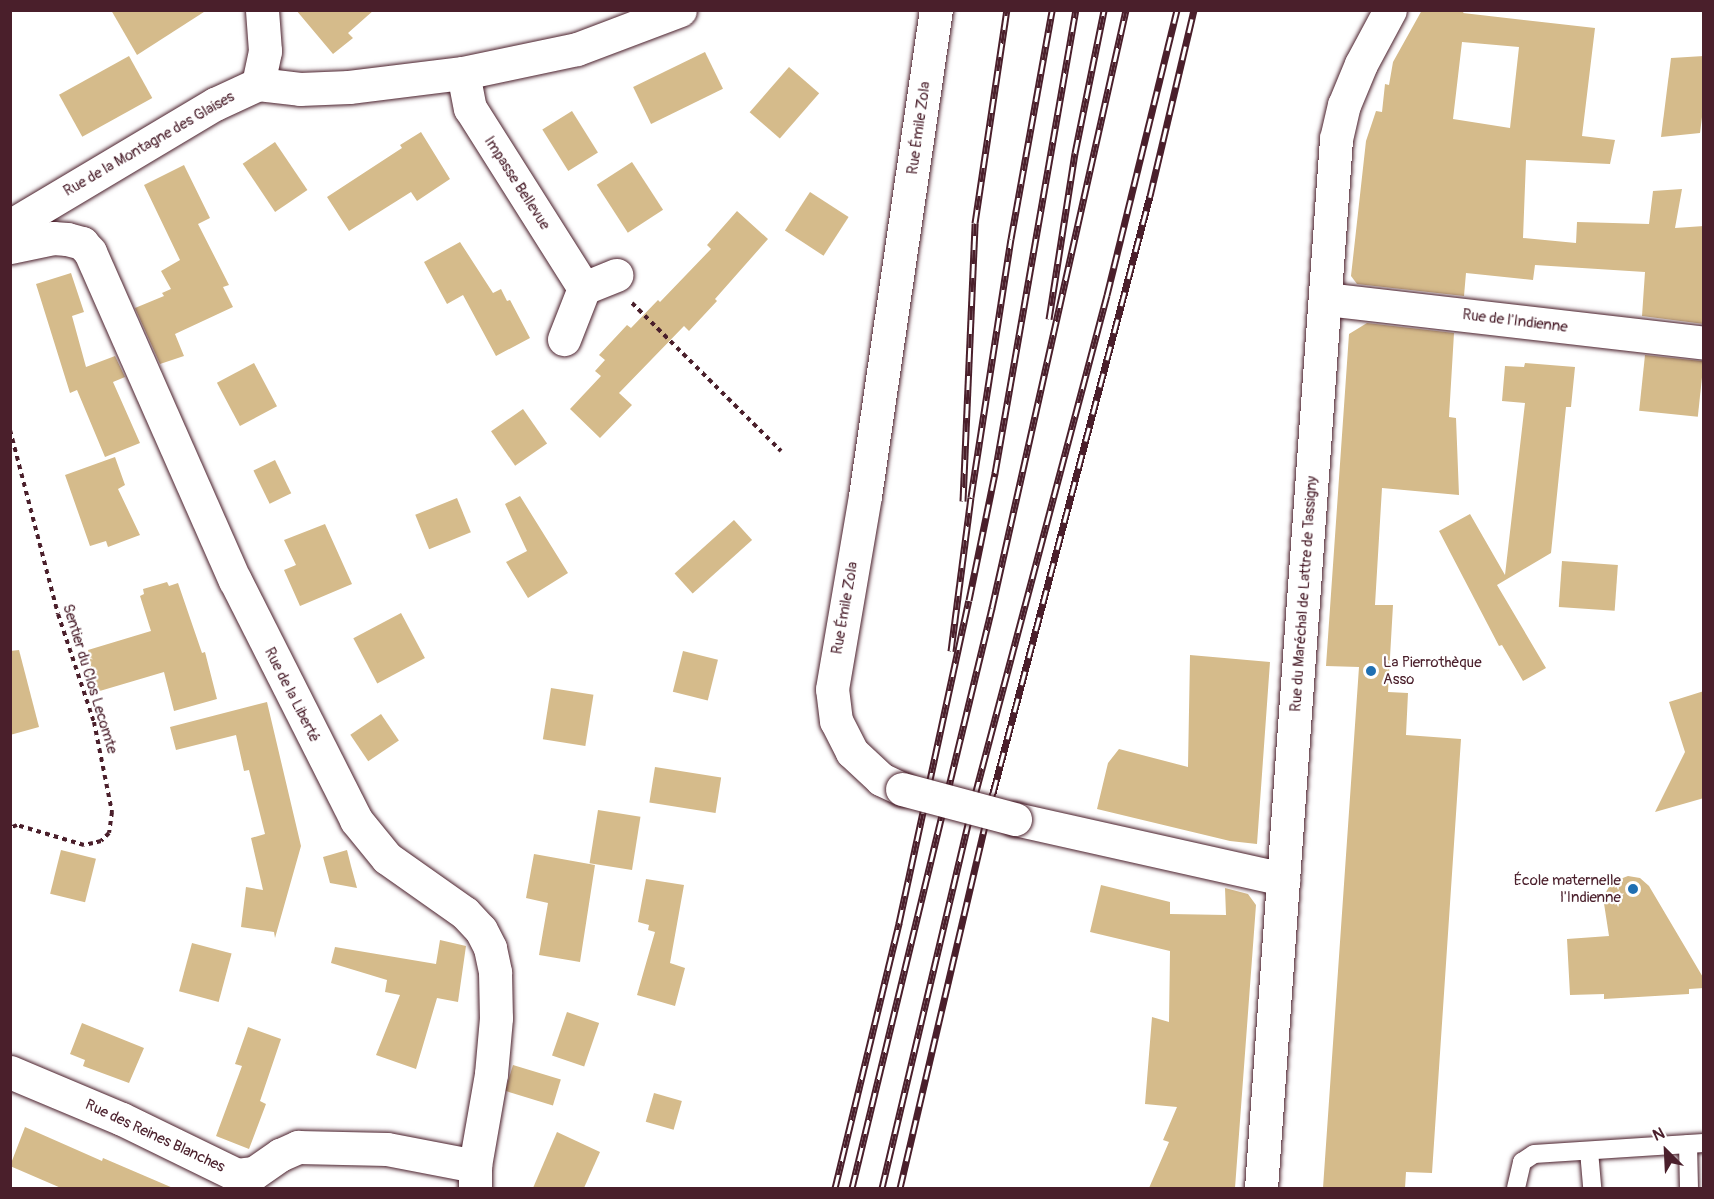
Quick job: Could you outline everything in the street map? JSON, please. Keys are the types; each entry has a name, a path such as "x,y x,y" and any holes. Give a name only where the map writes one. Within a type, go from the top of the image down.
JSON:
{"street":[{"path":"262,10 265,51 258,84 300,89 349,87 463,73 577,49 680,10"},
{"name":"Rue Émile Zola","path":"936,10 865,496 832,689 836,721 852,752 864,767 881,779 902,789 1015,819 1283,879"},
{"name":"Rue du Maréchal de Lattre de Tassigny","path":"1261,1188 1336,139 1344,105 1360,64 1390,10"},
{"name":"Impasse Bellevue","path":"463,73 470,108 477,121 584,288"},
{"name":"Rue de la Montagne des Glaises","path":"10,226 215,104 258,84"},
{"name":"Rue de la Liberté","path":"10,247 54,238 82,243 90,252 235,580 356,820 387,858 465,913 482,930 490,948 495,972 496,1018 491,1074 475,1177"},
{"path":"564,339 584,288 617,275"},
{"name":"Rue de l'Indienne","path":"1326,299 1704,343"},
{"name":"Rue des Reines Blanches","path":"10,1072 122,1119 237,1174 254,1173 280,1155 298,1147 387,1149 475,1177"}],"lane":[{"path":"1516,1188 1522,1162 1534,1154 1696,1144 1689,1188"},
{"path":"1589,1151 1592,1188"}],"path":[{"path":"584,288 619,290 781,451"},
{"name":"Sentier du Clos Lecomte","path":"10,430 58,614 93,722 112,812 108,833 101,842 84,844 17,825 10,828"}],"building":[{"path":"111,10 207,10 137,55"},
{"path":"296,10 374,10 348,33 353,38 333,54"},
{"path":"1422,10 1465,10 1463,13 1595,28 1582,136 1615,140 1610,164 1526,160 1523,238 1576,243 1577,222 1649,224 1653,191 1682,189 1675,228 1704,226 1704,324 1642,316 1645,272 1535,265 1533,280 1466,273 1464,296 1357,284 1351,276 1366,141 1376,111 1382,112 1385,84 1389,85 1393,62","holes":["1462,42 1519,47 1510,128 1453,119"]},
{"path":"705,52 723,89 651,124 633,87"},
{"path":"129,56 152,98 82,137 59,95"},
{"path":"1704,56 1704,101 1700,133 1661,137 1671,58"},
{"path":"789,67 819,93 780,139 750,112"},
{"path":"572,111 598,153 568,171 542,130"},
{"path":"421,132 450,179 417,201 411,192 349,231 327,197 402,148 400,145"},
{"path":"275,142 307,190 275,212 243,164"},
{"path":"632,162 663,210 628,233 597,185"},
{"path":"184,165 210,218 198,224 229,285 223,287 233,307 175,334 184,356 160,364 135,308 164,296 162,293 171,289 161,271 180,260 144,185"},
{"path":"810,192 849,217 824,256 785,231"},
{"path":"737,211 768,239 689,331 684,326 619,393 632,405 600,438 570,409 601,376 595,371 605,360 599,355 627,325 631,328 658,300 660,302 711,249 707,245"},
{"path":"460,242 493,293 501,289 507,301 510,300 530,338 496,356 463,295 447,304 424,262"},
{"path":"71,273 84,312 72,316 86,367 115,356 125,377 113,382 140,443 105,457 77,390 70,393 36,284"},
{"path":"1367,323 1454,333 1449,417 1456,418 1459,495 1382,488 1375,605 1393,605 1388,692 1408,693 1406,735 1461,739 1432,1173 1406,1172 1405,1188 1323,1188 1359,667 1326,666 1349,334"},
{"path":"1645,355 1704,361 1698,417 1639,411"},
{"path":"254,363 277,406 240,426 217,383"},
{"path":"1525,363 1575,367 1571,407 1566,407 1551,553 1497,585 1546,668 1523,681 1502,645 1499,646 1439,531 1470,514 1505,575 1525,403 1502,401 1505,366 1524,367"},
{"path":"523,409 547,443 515,466 491,431"},
{"path":"115,457 125,485 118,489 140,535 108,547 106,541 90,546 65,475"},
{"path":"275,460 291,493 270,504 253,471"},
{"path":"520,496 568,573 528,598 506,562 527,551 505,504"},
{"path":"457,498 471,532 429,549 415,515"},
{"path":"734,520 752,540 693,594 675,574"},
{"path":"325,524 352,584 300,606 284,570 296,565 284,540"},
{"path":"1562,561 1618,565 1615,611 1559,607"},
{"path":"167,582 169,586 178,583 202,653 205,652 217,699 174,711 164,672 93,693 86,668 91,666 88,650 151,631 140,596 144,594 143,589"},
{"path":"401,613 425,658 377,683 353,638"},
{"path":"19,650 39,727 10,735 10,651"},
{"path":"683,651 718,660 708,700 673,692"},
{"path":"1190,655 1270,662 1257,844 1230,841 1097,809 1108,763 1119,749 1188,767"},
{"path":"551,688 593,695 585,746 543,739"},
{"path":"1704,691 1704,798 1655,812 1685,752 1669,702"},
{"path":"267,702 301,846 275,938 274,932 241,927 246,887 263,890 251,838 265,834 249,770 244,771 236,735 176,750 170,727"},
{"path":"381,714 399,741 368,761 350,735"},
{"path":"655,767 721,777 716,813 649,803"},
{"path":"598,810 640,817 632,870 590,863"},
{"path":"61,850 96,859 85,902 50,894"},
{"path":"347,850 357,888 330,883 323,857"},
{"path":"534,854 595,865 580,962 539,955 548,903 526,898"},
{"path":"1628,876 1640,878 1649,886 1704,979 1704,988 1689,989 1689,994 1604,999 1604,994 1570,995 1567,939 1609,936 1603,897 1612,882"},
{"path":"646,879 684,885 670,963 685,968 675,1006 637,995 655,932 648,930 649,925 638,922"},
{"path":"1101,885 1170,902 1170,914 1226,915 1225,888 1248,894 1256,905 1235,1188 1149,1188 1169,1142 1163,1140 1177,1107 1145,1104 1152,1017 1169,1022 1170,951 1090,932"},
{"path":"440,940 466,946 458,1002 437,998 416,1069 376,1055 400,995 385,992 387,980 331,963 335,947 436,964"},
{"path":"192,943 232,954 219,1002 179,991"},
{"path":"567,1012 599,1023 584,1067 552,1055"},
{"path":"82,1023 144,1048 129,1083 83,1066 85,1060 70,1054"},
{"path":"248,1027 281,1039 260,1101 266,1104 249,1149 216,1136 242,1066 235,1064"},
{"path":"513,1065 561,1080 553,1105 505,1091"},
{"path":"654,1093 682,1101 674,1130 646,1122"},
{"path":"25,1127 102,1161 103,1158 173,1188 61,1188 10,1166"},
{"path":"557,1132 600,1152 584,1188 533,1188"}],"railway":[{"path":"963,501 975,223 1007,10"},
{"path":"951,651 971,497 1011,239 1052,10"},
{"path":"835,1188 899,923 995,473 1076,10"},
{"path":"1049,319 1075,153 1104,10"},
{"path":"852,1188 992,608 1126,10"},
{"path":"882,1188 975,795 1107,295 1177,10"},
{"path":"900,1188 993,793 1150,196 1194,10"}],"place":[{"name":"La Pierrothèque Asso","path":"1371,671"},
{"name":"École maternelle l'Indienne","path":"1633,889"}]}
